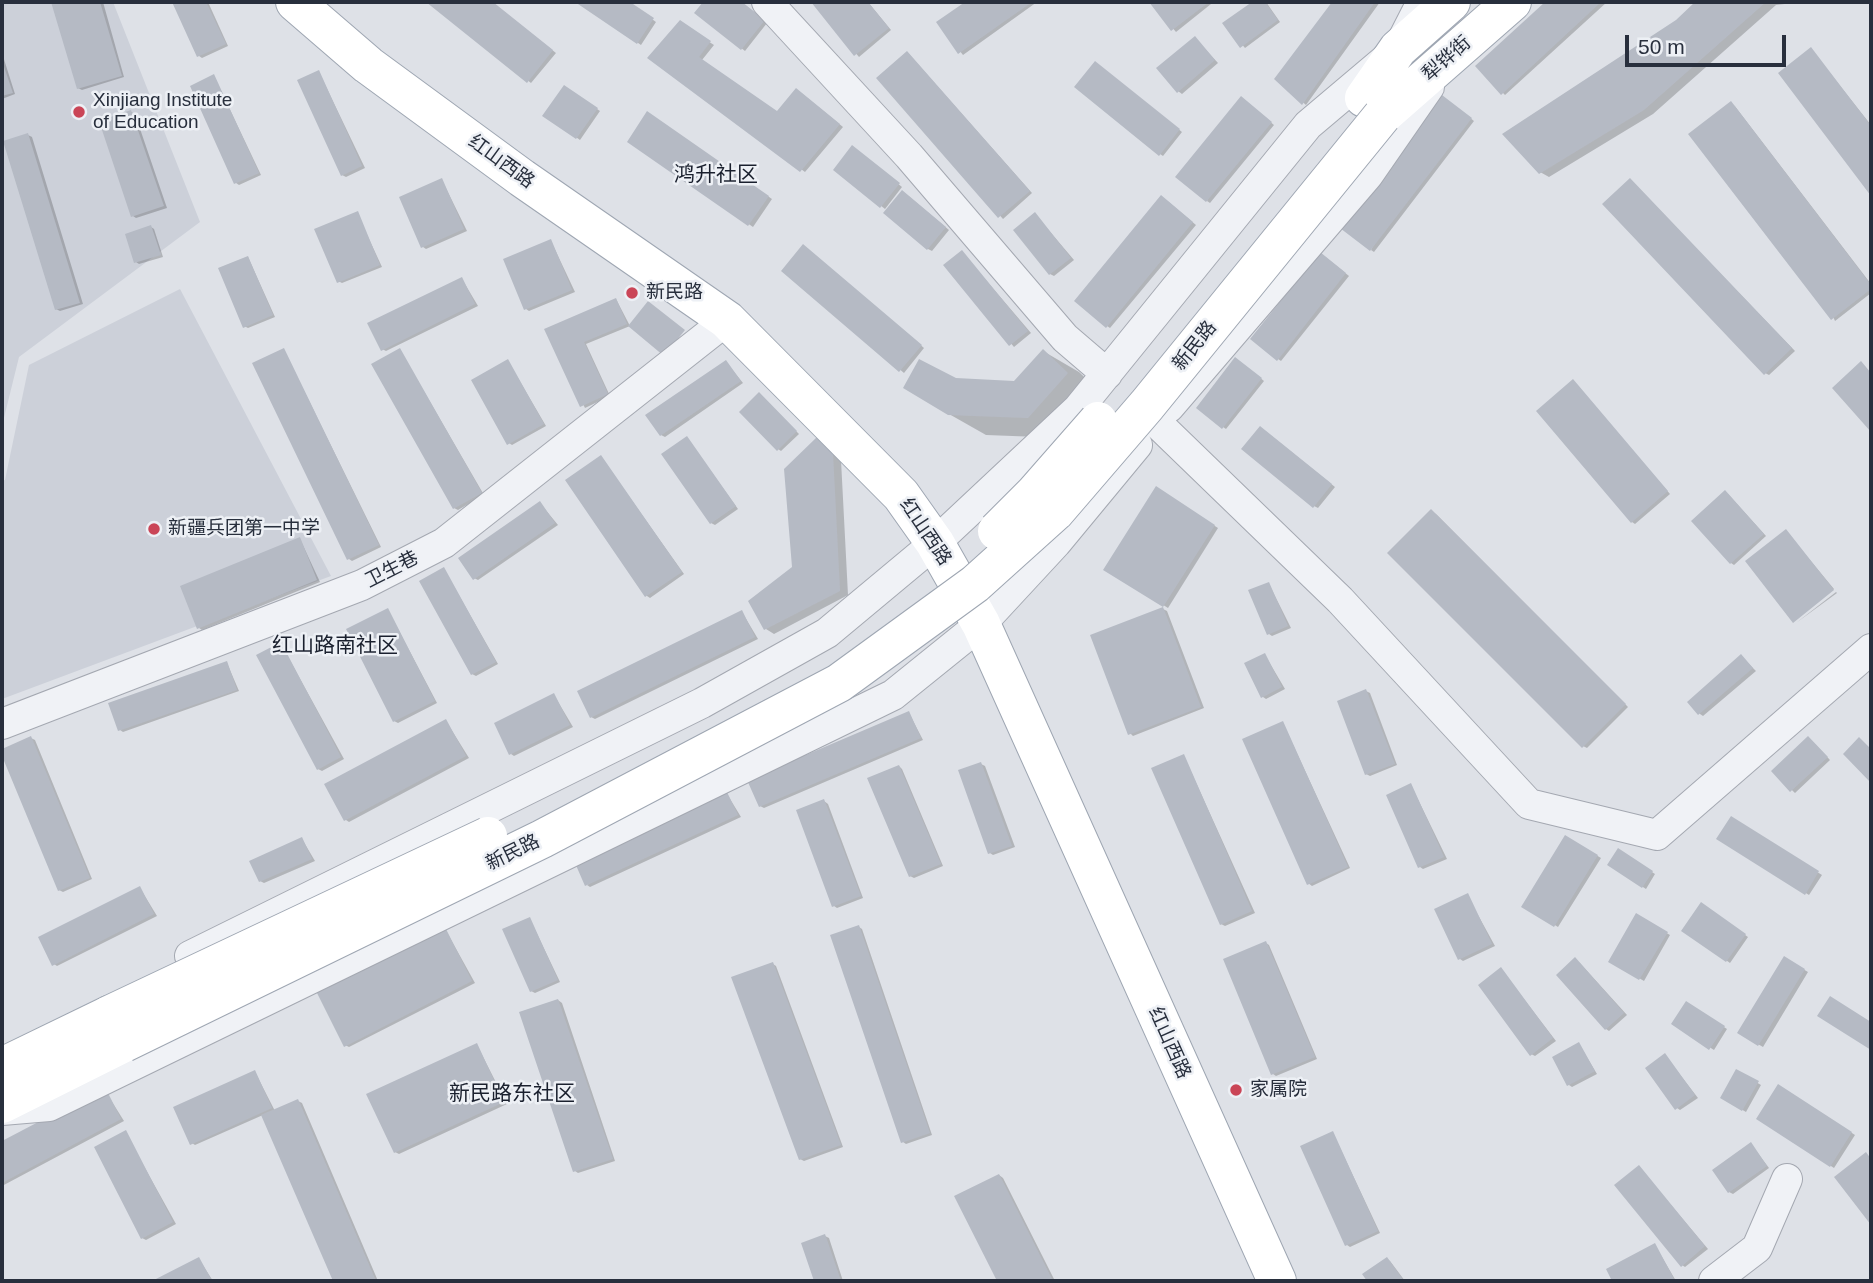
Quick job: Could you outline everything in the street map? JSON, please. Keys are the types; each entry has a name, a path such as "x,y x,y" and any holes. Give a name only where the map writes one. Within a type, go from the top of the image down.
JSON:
{"main road":[{"name":"红山西路","path":"295,2 368,65 522,178 727,320 944,535"},
{"name":"红山西路","path":"324,2 378,47 740,309 918,480 944,535 991,613 1166,979 1303,1281"},
{"name":"犁铧街","path":"1373,107 1398,49 1451,2"},
{"name":"犁铧街","path":"1373,107 1451,55 1511,2"},
{"name":"新民路","path":"2,1104 117,1029 808,672 961,567 1034,494 1373,107"},
{"name":"红山西路","path":"991,613 1277,1281"},
{"name":"新民路","path":"2,1065 117,1029"}],"street":[{"path":"767,2 909,156 1065,338 1107,374"},
{"path":"2,1065 96,1002 450,830 702,703 827,634 944,535 1079,409 1308,125 1398,49 1422,2"},
{"path":"2,1110 49,1106 893,695 991,613 1056,543 1368,175 1451,55"},
{"name":"卫生巷","path":"2,724 362,585 444,543 727,320"},
{"path":"1156,422 1340,600 1529,803 1657,835 1871,649"},
{"path":"1714,1281 1757,1248 1787,1179"}],"shaded area":[{"name":"Xinjiang Institute of Education","path":"2,2 113,2 200,222 19,357 2,426"},
{"name":"新疆兵团第一中学","path":"180,289 331,576 2,699 2,481 5,480 29,365"}],"building":[{"path":"51,2 100,2 122,76 77,89"},
{"path":"172,2 206,2 226,44 197,57"},
{"path":"426,2 493,2 553,50 527,83"},
{"path":"575,2 630,2 654,18 637,44"},
{"path":"703,2 742,2 765,20 741,50 694,13"},
{"path":"811,2 868,2 889,28 854,56"},
{"path":"965,2 1032,2 958,54 936,22"},
{"path":"1149,2 1209,2 1171,31"},
{"path":"1252,2 1265,2 1278,20 1240,48 1222,23"},
{"path":"1332,2 1375,2 1302,105 1274,79"},
{"path":"1545,2 1601,2 1501,95 1475,66"},
{"path":"1695,2 1766,2 1644,110 1539,174 1502,134 1676,20"},
{"path":"680,20 711,41 699,57 777,111 796,88 840,124 800,172 647,58"},
{"path":"1195,36 1215,60 1177,93 1156,68"},
{"path":"1811,47 1871,126 1871,196 1778,73"},
{"path":"907,51 1030,191 998,218 876,78"},
{"path":"2,61 13,93 2,96"},
{"path":"1095,61 1180,129 1159,156 1074,87"},
{"path":"319,70 362,166 341,176 297,80"},
{"path":"214,74 259,173 234,184 190,86"},
{"path":"564,85 598,108 576,139 542,116"},
{"path":"1438,92 1472,118 1370,251 1336,225"},
{"path":"1241,96 1272,122 1206,202 1175,177"},
{"path":"1731,101 1871,285 1871,289 1831,320 1688,134"},
{"path":"131,110 164,206 131,217 99,121"},
{"path":"647,111 769,196 748,226 627,142"},
{"path":"28,133 80,303 55,310 3,141"},
{"path":"852,145 900,183 880,208 833,170"},
{"path":"442,178 464,229 421,248 399,197"},
{"path":"1630,178 1792,348 1764,375 1602,204"},
{"path":"902,190 946,227 927,250 883,213"},
{"path":"1161,195 1193,222 1106,328 1074,301"},
{"path":"358,211 380,265 337,283 314,229"},
{"path":"1035,212 1071,258 1049,275 1013,230"},
{"path":"151,225 161,255 134,263 125,234"},
{"path":"551,239 572,290 524,310 503,259"},
{"path":"803,244 922,345 899,372 781,271"},
{"path":"962,250 1028,331 1009,346 943,265"},
{"path":"1320,252 1346,273 1277,361 1250,339"},
{"path":"248,256 273,315 243,328 218,268"},
{"path":"462,277 475,304 381,351 367,323"},
{"path":"616,298 627,324 584,342 608,394 580,407 544,329"},
{"path":"648,301 685,330 664,356 628,326"},
{"path":"284,348 379,545 347,560 252,363"},
{"path":"400,348 482,493 453,509 371,364"},
{"path":"1043,349 1068,373 1028,418 948,415 903,388 919,359 956,378 1014,381"},
{"path":"1235,357 1262,378 1222,429 1196,408"},
{"path":"508,359 544,424 507,445 471,380"},
{"path":"726,360 741,381 660,436 645,415"},
{"path":"1861,361 1871,373 1871,432 1832,388"},
{"path":"1573,379 1668,491 1631,523 1536,411"},
{"path":"759,392 797,431 777,451 739,412"},
{"path":"1260,426 1332,484 1313,508 1241,449"},
{"path":"687,436 736,506 710,524 661,454"},
{"path":"817,437 833,454 840,591 764,630 748,601 792,567 784,469"},
{"path":"601,455 682,572 645,597 565,480"},
{"path":"1156,486 1215,525 1163,607 1103,570"},
{"path":"1725,490 1764,534 1730,564 1691,521"},
{"path":"540,501 555,523 473,580 458,558"},
{"path":"1431,509 1626,704 1582,748 1387,553"},
{"path":"1786,529 1834,590 1793,623 1745,561"},
{"path":"300,537 317,580 197,629 180,586"},
{"path":"444,567 496,662 471,675 419,581"},
{"path":"1269,582 1288,626 1267,635 1248,590"},
{"path":"1163,607 1201,707 1128,735 1090,635"},
{"path":"388,608 435,701 393,722 346,629"},
{"path":"742,610 755,637 590,718 577,691"},
{"path":"281,642 341,757 317,770 256,655"},
{"path":"1265,653 1282,687 1261,698 1244,663"},
{"path":"1741,654 1753,668 1698,715 1687,702"},
{"path":"227,661 237,690 118,731 108,703"},
{"path":"1366,689 1395,764 1365,775 1337,701"},
{"path":"554,693 570,725 509,755 494,723"},
{"path":"909,711 921,738 759,807 747,780"},
{"path":"446,719 466,756 344,821 324,784"},
{"path":"1283,721 1348,867 1307,885 1242,739"},
{"path":"31,736 90,878 58,891 2,756 2,749"},
{"path":"1808,736 1828,757 1790,792 1771,771"},
{"path":"1859,737 1871,749 1871,783 1843,754"},
{"path":"1184,754 1252,911 1220,925 1151,768"},
{"path":"981,762 1012,846 988,854 958,770"},
{"path":"899,765 941,864 909,877 867,778"},
{"path":"1411,783 1444,857 1418,868 1386,795"},
{"path":"727,792 738,815 585,886 575,863"},
{"path":"824,799 861,896 832,907 796,810"},
{"path":"1731,816 1819,871 1805,895 1716,839"},
{"path":"1565,835 1598,855 1554,927 1521,907"},
{"path":"302,837 312,859 259,882 249,861"},
{"path":"1618,848 1653,871 1642,888 1607,865"},
{"path":"140,886 154,914 52,966 38,937"},
{"path":"1468,893 1492,944 1458,960 1434,909"},
{"path":"1701,902 1746,934 1726,962 1681,931"},
{"path":"1636,913 1668,932 1639,980 1608,962"},
{"path":"530,917 558,980 530,992 502,929"},
{"path":"444,925 472,981 344,1047 316,991"},
{"path":"859,925 930,1133 901,1143 830,935"},
{"path":"1266,941 1315,1057 1271,1075 1223,959"},
{"path":"1784,956 1805,969 1758,1046 1737,1033"},
{"path":"1575,957 1624,1013 1605,1030 1556,975"},
{"path":"773,962 841,1145 799,1160 731,977"},
{"path":"1501,967 1553,1038 1530,1056 1478,985"},
{"path":"1830,996 1871,1022 1871,1050 1817,1016"},
{"path":"558,999 613,1159 573,1172 519,1012"},
{"path":"1686,1001 1725,1026 1709,1050 1671,1024"},
{"path":"1579,1042 1595,1071 1567,1086 1552,1057"},
{"path":"477,1043 504,1102 394,1153 366,1094"},
{"path":"1665,1053 1695,1095 1675,1110 1645,1068"},
{"path":"1736,1069 1759,1081 1742,1111 1720,1098"},
{"path":"255,1070 272,1108 190,1145 173,1107"},
{"path":"1778,1084 1852,1132 1830,1167 1756,1119"},
{"path":"105,1087 121,1119 2,1183 2,1141"},
{"path":"298,1099 376,1281 333,1281 261,1115"},
{"path":"126,1130 173,1222 141,1239 94,1147"},
{"path":"1333,1131 1378,1231 1345,1246 1300,1146"},
{"path":"1751,1142 1767,1166 1728,1193 1712,1170"},
{"path":"1866,1152 1871,1159 1871,1225 1834,1177"},
{"path":"1639,1165 1705,1246 1681,1267 1614,1185"},
{"path":"999,1174 1053,1281 997,1281 954,1196"},
{"path":"825,1234 841,1281 814,1281 801,1243"},
{"path":"1655,1243 1675,1281 1612,1281 1606,1269"},
{"path":"199,1257 212,1281 152,1281"},
{"path":"1387,1257 1404,1281 1367,1281 1362,1274"}],"place":[{"name":"Xinjiang Institute of Education","path":"79,112"},
{"name":"新民路","path":"632,293"},
{"name":"新疆兵团第一中学","path":"154,529"},
{"name":"家属院","path":"1236,1090"}],"district":[{"name":"鸿升社区","path":"716,175"},
{"name":"红山路南社区","path":"335,646"},
{"name":"新民路东社区","path":"512,1094"}]}
